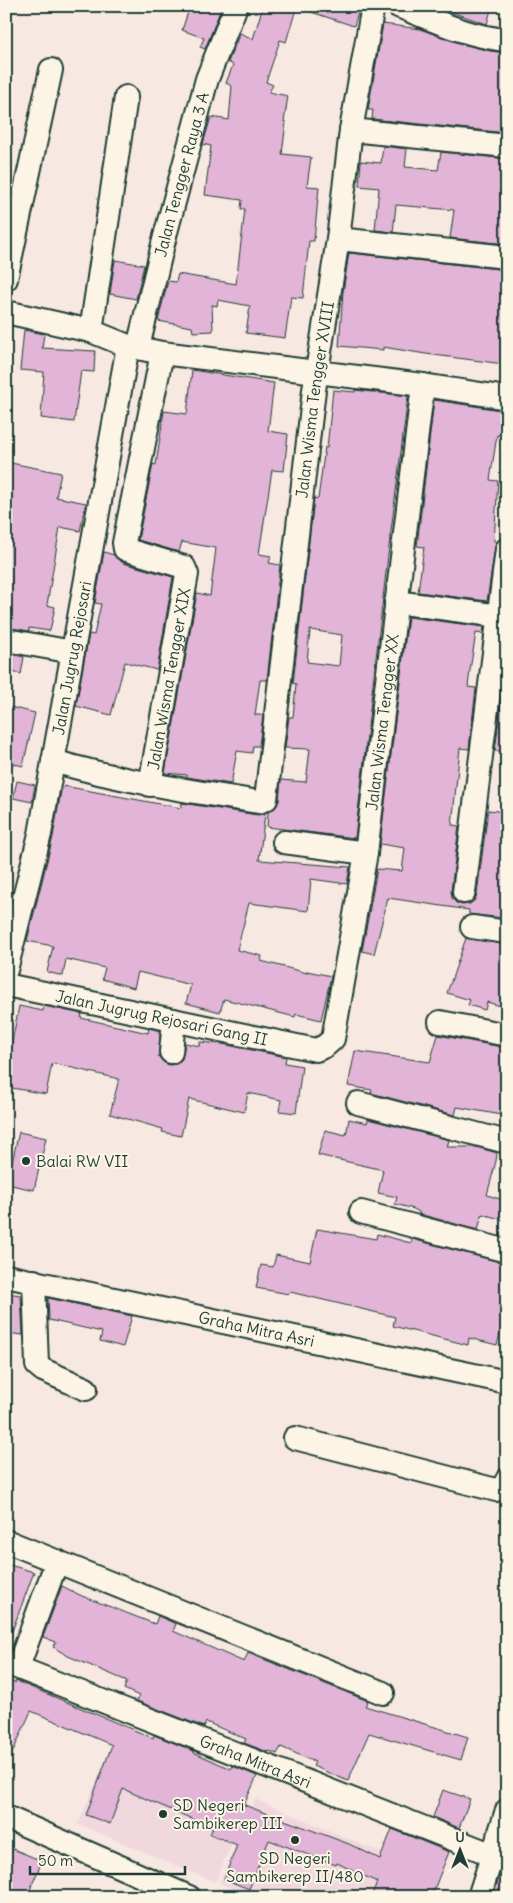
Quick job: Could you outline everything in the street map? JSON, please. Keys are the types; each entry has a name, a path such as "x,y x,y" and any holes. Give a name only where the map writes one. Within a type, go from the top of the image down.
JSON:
{"street":[{"name":"Jalan Tengger Raya 3 A","path":"133,346 207,80 236,6"},
{"name":"Jalan Wisma Tengger XVIII","path":"150,785 259,802 264,801 267,794 317,372 338,239 351,130 373,6"},
{"path":"398,6 481,36 507,40"},
{"path":"6,280 51,70"},
{"path":"91,331 126,97"},
{"path":"351,130 507,146"},
{"path":"338,239 507,257"},
{"path":"6,312 91,331 133,346 162,353 423,385 507,398"},
{"name":"Jalan Jugrug Rejosari","path":"6,970 40,834 73,652 133,346"},
{"name":"Jalan Wisma Tengger XIX","path":"150,785 188,574 184,566 127,550 124,543 162,353"},
{"name":"Jalan Wisma Tengger XX","path":"316,1050 325,1046 333,1039 366,853 423,385"},
{"path":"464,892 502,616 507,549"},
{"path":"396,602 502,616"},
{"path":"6,640 73,652"},
{"path":"53,761 150,785"},
{"path":"284,842 366,853"},
{"path":"472,927 507,932"},
{"name":"Jalan Jugrug Rejosari Gang II","path":"6,985 316,1050"},
{"path":"171,1052 174,1020"},
{"path":"440,1022 507,1035"},
{"path":"358,1103 507,1142"},
{"path":"361,1212 507,1251"},
{"name":"Graha Mitra Asri","path":"6,1276 507,1382"},
{"path":"34,1282 37,1365 43,1370 86,1389"},
{"path":"295,1438 496,1490 502,1488 507,1480"},
{"path":"6,1540 383,1693"},
{"name":"Graha Mitra Asri","path":"57,1561 12,1665 493,1855"},
{"path":"479,1897 507,1810"},
{"path":"6,1817 189,1897"}],"shaded area":[{"name":"SD Negeri Sambikerep III","path":"111,1747 249,1805 215,1882 78,1824"},
{"name":"SD Negeri Sambikerep II/480","path":"255,1799 420,1869 408,1897 252,1897 219,1883"}],"building":[{"path":"190,6 222,6 205,49 200,47 204,38 182,30"},
{"path":"263,6 297,6 286,42 280,40 266,82 273,85 269,92 288,96 282,154 311,157 307,186 319,187 314,241 309,241 303,298 291,297 285,338 246,333 250,306 218,300 217,306 212,305 213,331 193,332 192,327 158,321 168,281 176,282 178,274 236,284 245,209 241,209 242,200 205,195 211,146 203,144 211,117 229,120 232,86 226,83 233,65 228,62 240,33 253,39"},
{"path":"306,6 360,6 354,26 305,10"},
{"path":"433,6 492,6 487,24"},
{"path":"383,24 420,29 462,44 507,53 507,133 372,119 373,110 368,110"},
{"path":"383,146 407,149 405,167 438,170 441,152 507,159 507,244 450,238 454,210 396,205 393,232 375,230 379,188 359,186 361,161 381,163"},
{"path":"349,253 507,270 507,363 383,347 383,350 339,346 343,292"},
{"path":"115,260 144,265 136,299 110,294"},
{"path":"24,330 44,334 42,348 95,351 94,372 81,371 74,422 41,418 44,372 20,370"},
{"path":"192,370 274,383 268,431 288,434 284,471 272,470 259,554 271,556 269,563 280,565 267,680 260,680 255,715 263,715 259,746 253,746 252,753 237,751 231,784 187,777 187,775 165,773 197,593 210,596 216,548 182,542 179,552 138,540 153,464 156,465 164,411 187,414"},
{"path":"333,390 355,392 355,390 408,396 355,838 267,827 268,812 276,807 279,801 281,780 306,782 310,749 285,748 289,717 293,717 296,684 293,683 314,498 318,499 325,447 327,448","holes":["310,630 342,635 339,666 307,662"]},
{"path":"434,400 507,411 505,436 497,435 490,480 498,481 494,541 496,541 487,601 418,592 424,547 417,546"},
{"path":"6,462 61,473 56,497 86,503 80,531 60,527 47,605 55,607 50,631 29,628 29,631 6,627 6,551 12,518 6,517"},
{"path":"104,552 114,555 123,563 173,577 157,670 125,662 111,715 76,706 89,634 94,635 101,604 95,603"},
{"path":"408,617 484,627 483,634 476,633 470,670 468,687 476,688 469,749 460,748 452,825 459,826 451,891 452,898 456,903 462,905 470,904 475,900 488,810 507,812 507,912 505,912 504,918 469,914 469,910 388,898 374,954 362,951 377,869 402,871 405,848 380,844"},
{"path":"6,653 24,657 21,674 6,671"},
{"path":"503,689 507,689 507,751 495,751"},
{"path":"6,706 35,713 23,766 6,762"},
{"path":"17,781 35,785 32,802 13,798"},
{"path":"64,786 181,808 182,803 257,815 265,814 259,860 350,867 347,884 311,879 308,911 249,903 237,950 262,956 261,961 307,973 307,971 331,976 321,1020 296,1014 295,1017 224,999 220,1012 186,1003 191,985 138,972 134,988 102,979 105,968 66,959 63,976 47,972 53,946 27,941 53,837 61,791"},
{"path":"466,938 501,944 507,947 507,1008 487,1002 485,1010 468,1005 470,1000 447,993"},
{"path":"19,1006 43,1011 44,1006 82,1014 81,1018 148,1033 149,1028 160,1031 159,1057 169,1065 177,1064 182,1059 185,1043 200,1046 200,1042 222,1044 286,1057 285,1063 302,1066 296,1113 279,1111 281,1100 248,1093 244,1112 189,1099 181,1136 162,1132 163,1129 110,1114 119,1079 52,1063 46,1094 6,1087 6,1073"},
{"path":"438,1035 507,1048 507,1116 457,1107 455,1115 371,1093 372,1090 348,1086 355,1051 430,1062"},
{"path":"349,1119 367,1123 368,1119 449,1140 447,1147 476,1147 497,1153 487,1195 507,1201 507,1211 504,1220 482,1214 478,1230 419,1214 414,1209 395,1204 397,1197 378,1193 383,1170 318,1155 325,1130 346,1135"},
{"name":"Balai RW VII","path":"19,1132 46,1138 34,1190 7,1184"},
{"path":"317,1229 376,1239 377,1234 411,1243 412,1239 503,1263 502,1267 507,1268 507,1308 497,1345 469,1338 468,1345 393,1326 395,1317 290,1292 289,1294 256,1288 261,1265 273,1267 276,1255 310,1262"},
{"path":"6,1293 21,1295 23,1335 6,1333"},
{"path":"48,1298 132,1316 123,1347 100,1341 102,1332 49,1320"},
{"path":"6,1564 34,1572 8,1642 6,1642"},
{"path":"62,1586 82,1596 155,1624 158,1616 176,1624 173,1631 244,1662 248,1653 368,1701 365,1706 468,1737 461,1760 369,1733 348,1781 313,1766 315,1762 281,1747 277,1754 268,1752 244,1743 246,1739 206,1722 204,1727 137,1701 139,1696 124,1689 127,1681 68,1656 53,1647 56,1642 43,1637"},
{"path":"6,1680 15,1683 16,1681 153,1738 154,1735 194,1751 231,1769 233,1766 257,1776 244,1805 349,1844 380,1859 392,1829 449,1852 431,1897 371,1897 377,1882 337,1863 336,1865 269,1840 249,1889 224,1879 237,1845 210,1834 213,1828 123,1789 110,1824 86,1815 112,1745 31,1711 6,1767"},
{"path":"443,1790 470,1799 459,1828 433,1817"},
{"path":"13,1849 42,1861 27,1897 6,1897 6,1866"},
{"path":"507,1854 507,1897 493,1897 505,1859"}],"place":[{"name":"Balai RW VII","path":"26,1161"},
{"name":"SD Negeri Sambikerep III","path":"163,1814"},
{"name":"SD Negeri Sambikerep II/480","path":"295,1840"}]}
